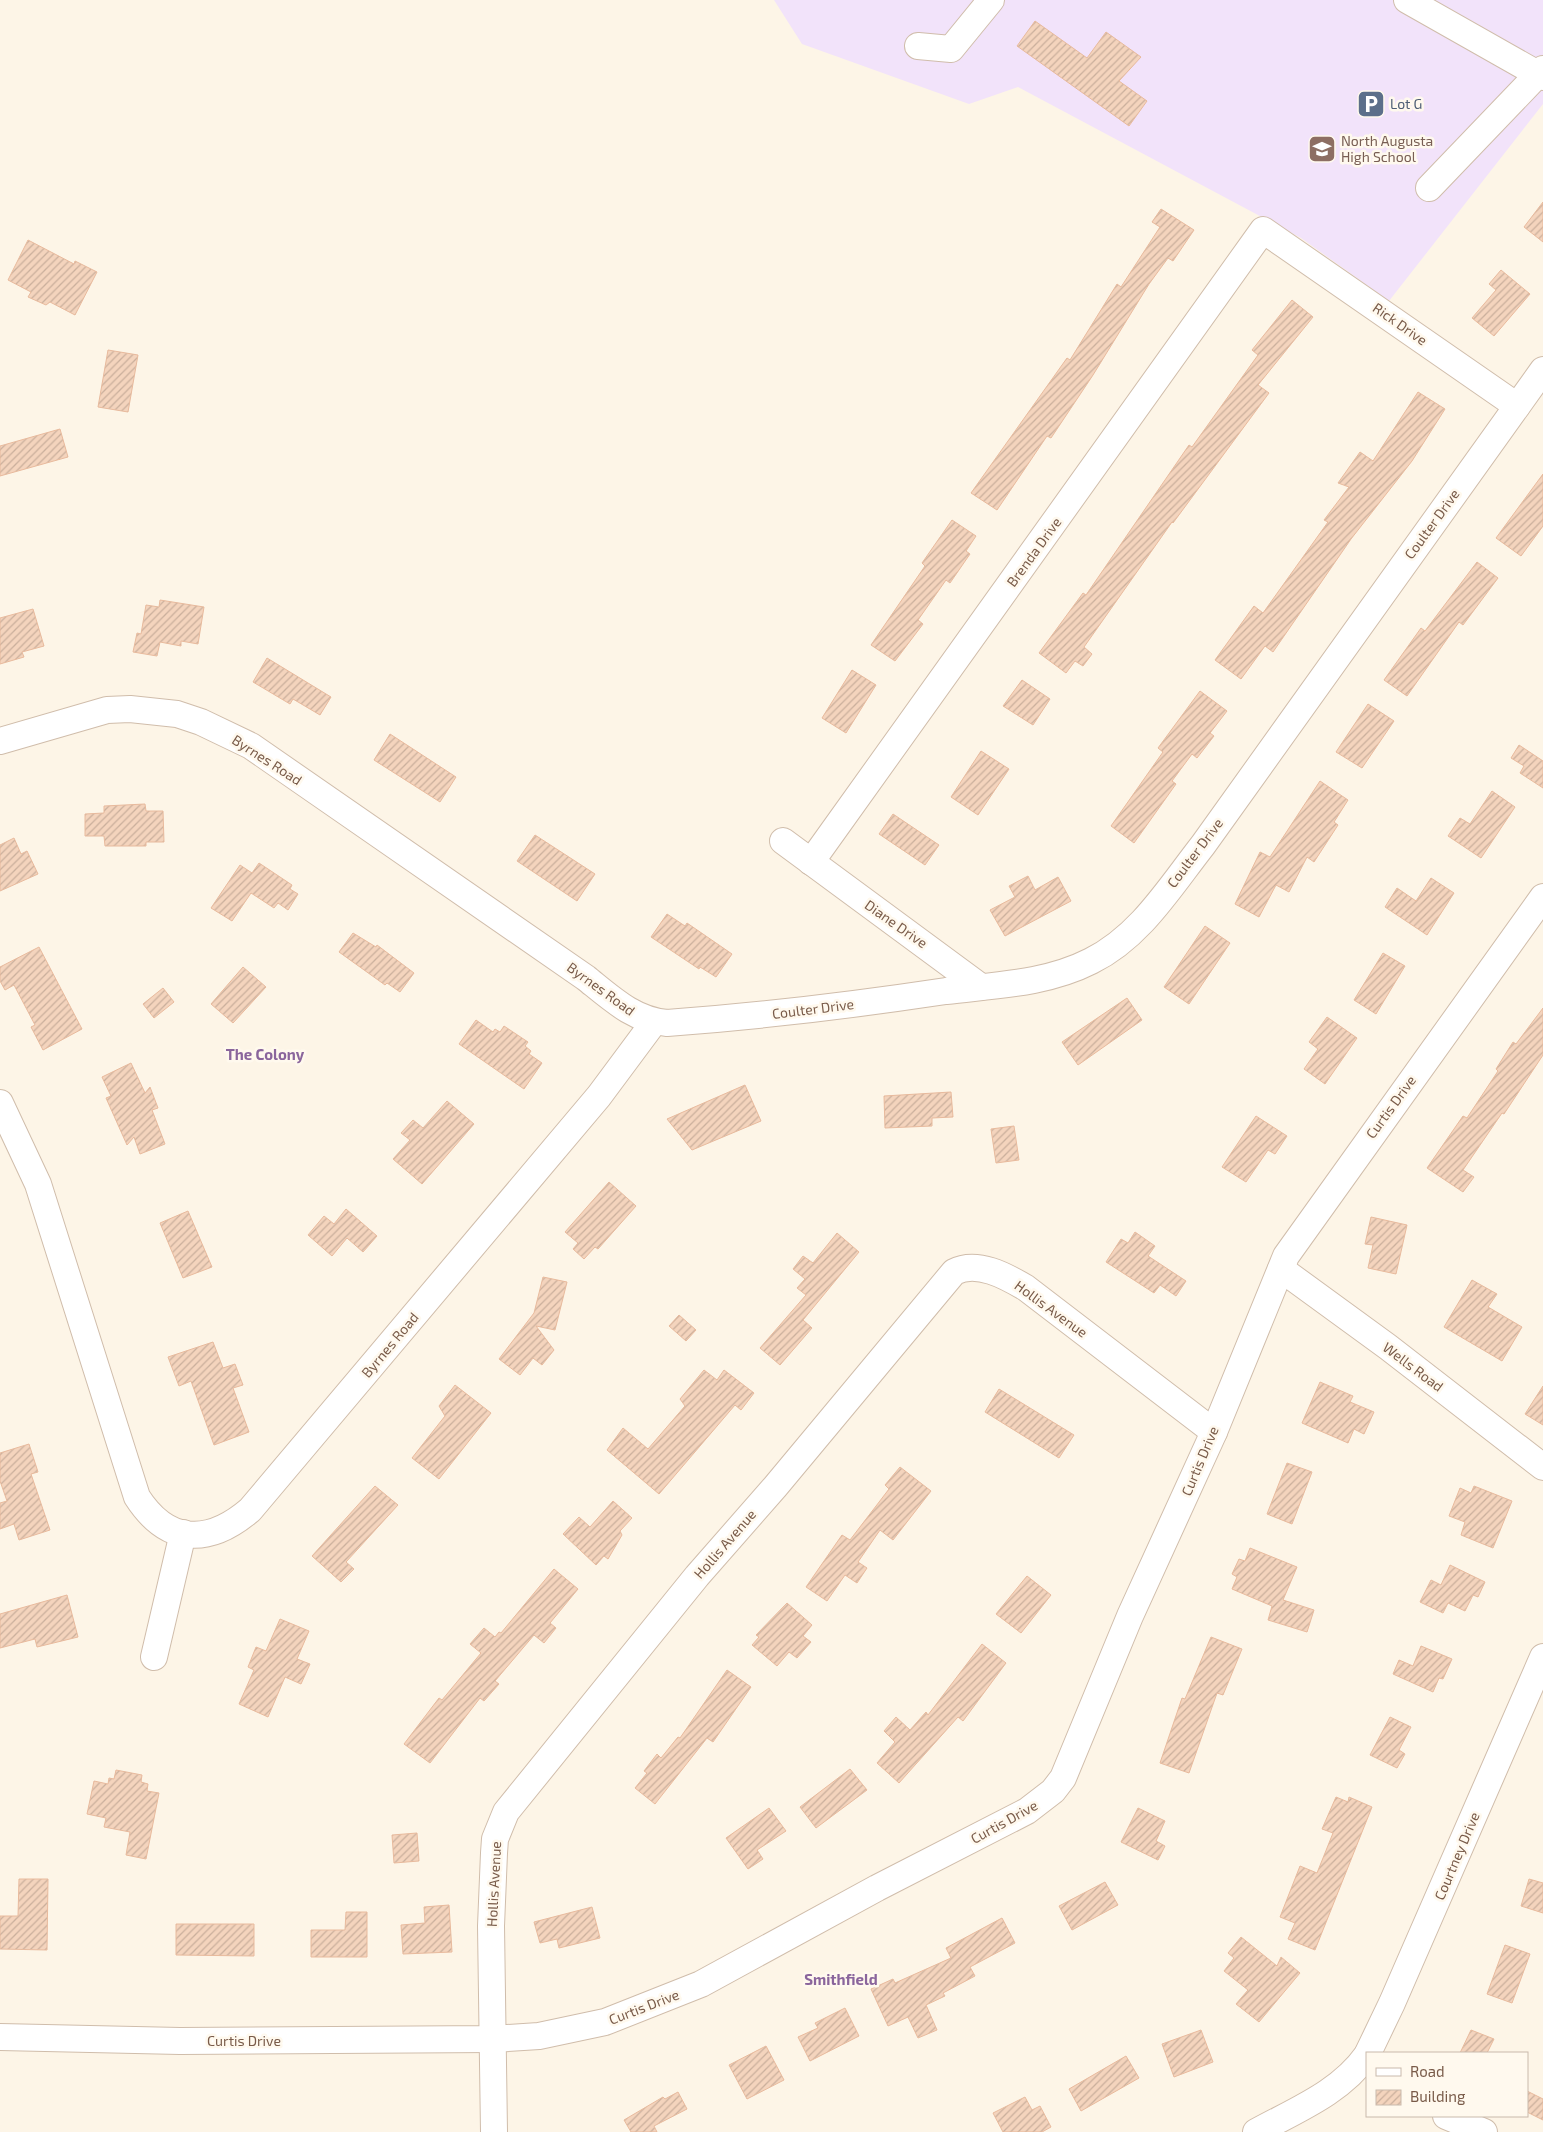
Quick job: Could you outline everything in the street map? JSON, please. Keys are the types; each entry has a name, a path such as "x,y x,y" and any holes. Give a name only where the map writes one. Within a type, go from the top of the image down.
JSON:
{"street":[{"path":"918,46 951,49 991,0"},
{"path":"1407,0 1542,74 1428,188"},
{"name":"Brenda Drive","path":"811,862 1263,230 1282,242"},
{"name":"Rick Drive","path":"1282,242 1517,406"},
{"name":"Coulter Drive","path":"654,1022 668,1023 805,1011 1038,979 1091,961 1131,933 1148,915 1203,845 1543,370"},
{"name":"Byrnes Road","path":"0,1103 38,1184 137,1497 156,1521 183,1533 198,1535 220,1531 250,1510 587,1111 654,1022 627,1010 586,978 251,746 202,722 154,710 107,710 3,745"},
{"path":"783,841 811,862"},
{"name":"Diane Drive","path":"811,862 981,987"},
{"name":"Curtis Drive","path":"0,2037 180,2041 493,2039 539,2036 605,2022 701,1984 877,1888 1041,1802 1063,1778 1130,1616 1214,1432 1286,1256 1543,897"},
{"name":"Hollis Avenue","path":"494,2132 491,1926 495,1838 506,1812 697,1576 788,1472 954,1272 975,1268 996,1273 1026,1288 1214,1432"},
{"name":"Wells Road","path":"1281,1269 1388,1347 1543,1467"},
{"path":"154,1657 183,1533"},
{"name":"Courtney Drive","path":"1370,2052 1543,1657"},
{"name":"Courtney Drive","path":"1256,2132 1331,2091 1364,2065"},
{"path":"1448,2117 1484,2132"}],"shaded area":[{"name":"North Augusta High School","path":"774,0 1543,0 1543,104 1389,301 1301,238 1018,87 969,104 802,44"}],"building":[{"path":"1035,21 1087,58 1106,32 1141,57 1119,81 1147,101 1129,126 1017,46"},
{"path":"1543,202 1543,242 1524,227"},
{"path":"1161,209 1194,230 1173,261 1168,258 1149,284 1093,375 1051,438 1047,436 997,510 971,493 1067,358 1070,360 1117,284 1121,287 1160,227 1152,222"},
{"path":"28,240 74,264 75,261 97,272 75,315 50,302 46,305 28,297 31,292 8,280"},
{"path":"1501,270 1530,294 1494,336 1472,318 1496,290 1489,284"},
{"path":"1292,300 1313,317 1258,385 1269,393 1172,522 1084,647 1092,654 1083,666 1075,661 1066,673 1039,653 1083,593 1086,595 1189,445 1192,447 1258,355 1252,350"},
{"path":"108,350 138,355 128,412 98,407"},
{"path":"1418,392 1445,409 1412,461 1351,539 1273,652 1265,646 1241,679 1215,660 1254,606 1263,613 1328,522 1324,520 1349,487 1338,483 1360,452 1373,461"},
{"path":"60,429 68,457 0,476 0,446"},
{"path":"1543,474 1543,526 1521,556 1496,538"},
{"path":"952,520 976,536 966,551 970,554 950,583 946,580 918,620 923,624 895,661 871,645 925,566 922,563"},
{"path":"1477,562 1498,578 1463,625 1459,622 1407,696 1384,680 1421,628 1425,631"},
{"path":"160,600 204,607 198,644 181,641 181,646 160,642 157,656 133,652 137,633 141,634 146,605 159,607"},
{"path":"33,609 44,646 22,652 24,657 0,664 0,618"},
{"path":"267,658 331,697 320,715 293,699 290,704 253,682"},
{"path":"852,670 876,685 846,733 822,718"},
{"path":"1022,680 1050,699 1033,725 1003,706"},
{"path":"1200,691 1227,711 1210,733 1214,736 1197,758 1192,754 1172,781 1176,784 1134,843 1111,826 1163,752 1158,748"},
{"path":"1368,704 1394,721 1362,768 1336,752"},
{"path":"390,734 456,777 440,802 374,760"},
{"path":"1519,745 1543,761 1543,788 1520,773 1524,766 1511,758"},
{"path":"981,751 1009,769 978,815 951,797"},
{"path":"1320,781 1348,800 1334,822 1338,825 1314,862 1307,857 1289,892 1276,885 1259,917 1235,904 1260,852 1270,857"},
{"path":"1492,791 1515,807 1481,858 1448,836 1460,818 1470,824"},
{"path":"145,804 146,811 163,811 164,842 146,842 146,846 105,846 104,836 85,836 85,814 104,813 104,806"},
{"path":"893,814 939,845 925,865 879,834"},
{"path":"535,835 595,874 577,901 517,861"},
{"path":"14,838 21,854 27,851 38,874 0,891 0,845"},
{"path":"259,863 292,885 290,889 298,894 288,910 278,903 274,908 251,893 232,921 211,908 240,865 252,873"},
{"path":"1028,876 1035,890 1058,877 1071,901 1005,936 990,910 1015,897 1009,886"},
{"path":"1431,878 1454,893 1427,935 1385,907 1397,888 1416,901"},
{"path":"667,914 685,926 687,923 732,954 716,977 700,967 699,969 651,937"},
{"path":"1205,926 1230,943 1189,1004 1164,987"},
{"path":"353,933 376,947 377,945 414,973 400,992 387,983 385,985 339,952"},
{"path":"39,947 82,1029 43,1050 31,1027 35,1025 14,985 5,990 0,981 0,967"},
{"path":"1383,953 1405,966 1376,1014 1354,1000"},
{"path":"243,967 266,987 233,1023 211,1004"},
{"path":"163,988 174,1002 154,1018 143,1004"},
{"path":"1127,998 1142,1020 1078,1065 1062,1042"},
{"path":"1543,1008 1543,1055 1504,1114 1502,1113 1463,1170 1474,1177 1463,1192 1427,1168 1463,1116 1467,1118 1498,1071 1496,1069 1513,1042 1516,1044"},
{"path":"1327,1017 1357,1038 1325,1084 1304,1069 1318,1049 1309,1042"},
{"path":"476,1020 493,1032 495,1029 500,1032 504,1026 528,1042 525,1046 531,1051 529,1054 542,1063 524,1089 459,1044"},
{"path":"131,1063 145,1093 150,1087 158,1108 152,1110 165,1144 140,1154 134,1137 127,1145 106,1098 111,1096 102,1077"},
{"path":"745,1085 761,1121 692,1150 667,1119"},
{"path":"951,1092 953,1117 932,1118 932,1126 885,1128 884,1096"},
{"path":"447,1101 474,1124 422,1184 393,1159 410,1140 401,1133 413,1120 423,1128"},
{"path":"1256,1116 1287,1136 1275,1154 1268,1150 1246,1182 1222,1167"},
{"path":"1014,1126 1019,1160 996,1163 991,1129"},
{"path":"609,1182 636,1206 598,1249 595,1247 584,1259 573,1249 578,1243 565,1232"},
{"path":"346,1209 377,1236 363,1252 347,1238 332,1256 308,1235 324,1216 334,1224"},
{"path":"188,1211 212,1267 183,1278 160,1223"},
{"path":"1371,1217 1407,1225 1396,1274 1368,1268 1373,1245 1365,1244"},
{"path":"1135,1232 1155,1246 1148,1256 1186,1281 1176,1296 1160,1285 1154,1293 1106,1262 1121,1239 1128,1243"},
{"path":"837,1233 859,1252 803,1320 812,1328 780,1365 760,1348 806,1295 797,1288 805,1279 793,1269 803,1256 813,1263"},
{"path":"543,1277 567,1282 555,1330 536,1326 554,1350 542,1365 533,1358 520,1375 499,1359 534,1313"},
{"path":"1472,1280 1497,1294 1488,1307 1522,1327 1502,1361 1444,1327"},
{"path":"679,1315 696,1330 686,1341 669,1326"},
{"path":"213,1342 223,1368 235,1364 243,1385 233,1388 249,1432 214,1445 191,1381 179,1386 168,1357"},
{"path":"704,1370 717,1380 724,1370 754,1393 741,1410 735,1405 659,1494 607,1450 623,1428 648,1449 685,1406 680,1399"},
{"path":"1320,1382 1353,1396 1350,1402 1374,1412 1364,1434 1354,1429 1348,1443 1302,1423"},
{"path":"455,1385 491,1413 439,1479 412,1458 445,1416 439,1406"},
{"path":"1543,1386 1543,1425 1525,1414"},
{"path":"999,1389 1074,1435 1059,1458 985,1412"},
{"path":"29,1444 38,1472 31,1474 50,1530 19,1540 14,1524 0,1529 0,1503 7,1501 0,1481 0,1453"},
{"path":"1287,1463 1312,1472 1292,1524 1267,1514"},
{"path":"900,1467 931,1491 893,1540 880,1530 858,1562 867,1568 857,1583 845,1575 827,1601 806,1587 842,1535 850,1540 889,1489 885,1485"},
{"path":"375,1486 398,1505 346,1562 354,1569 341,1582 312,1556"},
{"path":"1474,1486 1512,1501 1493,1548 1461,1535 1465,1522 1449,1516 1460,1488 1471,1493"},
{"path":"613,1501 632,1518 620,1531 622,1535 608,1559 604,1556 596,1565 563,1534 579,1517 590,1527"},
{"path":"1250,1548 1297,1567 1283,1600 1314,1610 1307,1632 1268,1620 1272,1606 1232,1589 1237,1577 1232,1574 1239,1559 1245,1561"},
{"path":"1450,1565 1485,1582 1478,1597 1473,1595 1465,1611 1448,1603 1443,1613 1420,1602 1431,1580 1441,1585"},
{"path":"554,1569 578,1589 550,1623 556,1628 544,1643 534,1635 495,1681 499,1684 484,1701 480,1698 430,1763 404,1744 439,1698 442,1700 481,1653 470,1644 484,1628 495,1637 499,1632 501,1633"},
{"path":"1027,1576 1051,1595 1021,1633 996,1614"},
{"path":"67,1595 78,1637 37,1647 35,1639 0,1648 0,1614"},
{"path":"787,1603 812,1625 803,1636 811,1642 797,1658 789,1652 777,1666 752,1645 759,1637 756,1635"},
{"path":"280,1619 309,1631 297,1659 310,1664 301,1684 285,1677 268,1717 239,1704 254,1670 248,1667 256,1647 266,1651"},
{"path":"1211,1637 1242,1649 1223,1695 1217,1693 1189,1773 1160,1763 1182,1698 1185,1699"},
{"path":"982,1644 1006,1663 963,1721 958,1717 899,1783 877,1763 895,1742 884,1731 896,1717 910,1730 926,1712 928,1715"},
{"path":"1421,1646 1452,1659 1443,1679 1439,1678 1433,1692 1393,1674 1399,1660 1413,1666"},
{"path":"727,1670 751,1687 713,1742 707,1738 655,1804 635,1788 647,1773 644,1771 657,1754 661,1758 678,1737 680,1738"},
{"path":"1390,1717 1411,1727 1399,1750 1405,1754 1397,1768 1370,1755"},
{"path":"850,1769 867,1790 816,1828 800,1807"},
{"path":"116,1770 142,1775 141,1782 148,1784 147,1791 159,1793 146,1859 126,1855 130,1832 104,1827 106,1818 87,1814 94,1781 108,1784 109,1778 114,1779"},
{"path":"1336,1797 1348,1802 1349,1797 1372,1807 1315,1950 1288,1939 1295,1923 1280,1917 1300,1866 1317,1873 1333,1833 1322,1829"},
{"path":"769,1808 786,1831 757,1850 763,1859 748,1869 726,1838"},
{"path":"1138,1808 1165,1821 1156,1841 1165,1846 1158,1860 1121,1842"},
{"path":"417,1833 419,1861 394,1863 392,1835"},
{"path":"19,1879 48,1879 47,1950 0,1949 0,1916 18,1916"},
{"path":"1529,1879 1543,1883 1543,1913 1521,1906"},
{"path":"1105,1882 1118,1905 1072,1930 1059,1906"},
{"path":"449,1905 452,1952 403,1954 401,1925 425,1923 424,1907"},
{"path":"592,1907 600,1938 559,1948 557,1939 540,1943 534,1922"},
{"path":"346,1912 367,1912 367,1957 311,1957 311,1930 345,1930"},
{"path":"1002,1918 1015,1943 970,1967 975,1976 943,1993 945,1996 926,2005 937,2030 918,2038 908,2017 888,2026 871,1989 893,1979 895,1983 951,1958 946,1948"},
{"path":"176,1924 254,1924 254,1956 176,1955"},
{"path":"1241,1937 1277,1966 1281,1957 1300,1973 1259,2022 1236,2004 1248,1990 1224,1971 1234,1958 1228,1953"},
{"path":"1505,1945 1530,1954 1512,2003 1487,1994"},
{"path":"845,2008 859,2036 810,2061 798,2037 818,2028 815,2023"},
{"path":"1201,2030 1213,2062 1174,2077 1162,2044"},
{"path":"1471,2030 1494,2039 1488,2052 1460,2052"},
{"path":"766,2046 784,2080 747,2099 729,2065"},
{"path":"1126,2056 1139,2078 1081,2111 1069,2089"},
{"path":"678,2092 687,2109 654,2126 657,2132 631,2132 624,2120 663,2097 665,2099"},
{"path":"1528,2092 1543,2099 1543,2120 1528,2112"},
{"path":"1025,2097 1032,2110 1040,2106 1051,2127 1042,2132 1003,2132 993,2113"}],"place":[{"name":"Lot G","path":"1371,104"},
{"name":"North Augusta High School","path":"1322,149"}],"district":[{"name":"The Colony","path":"265,1055"},
{"name":"Smithfield","path":"841,1980"}]}
